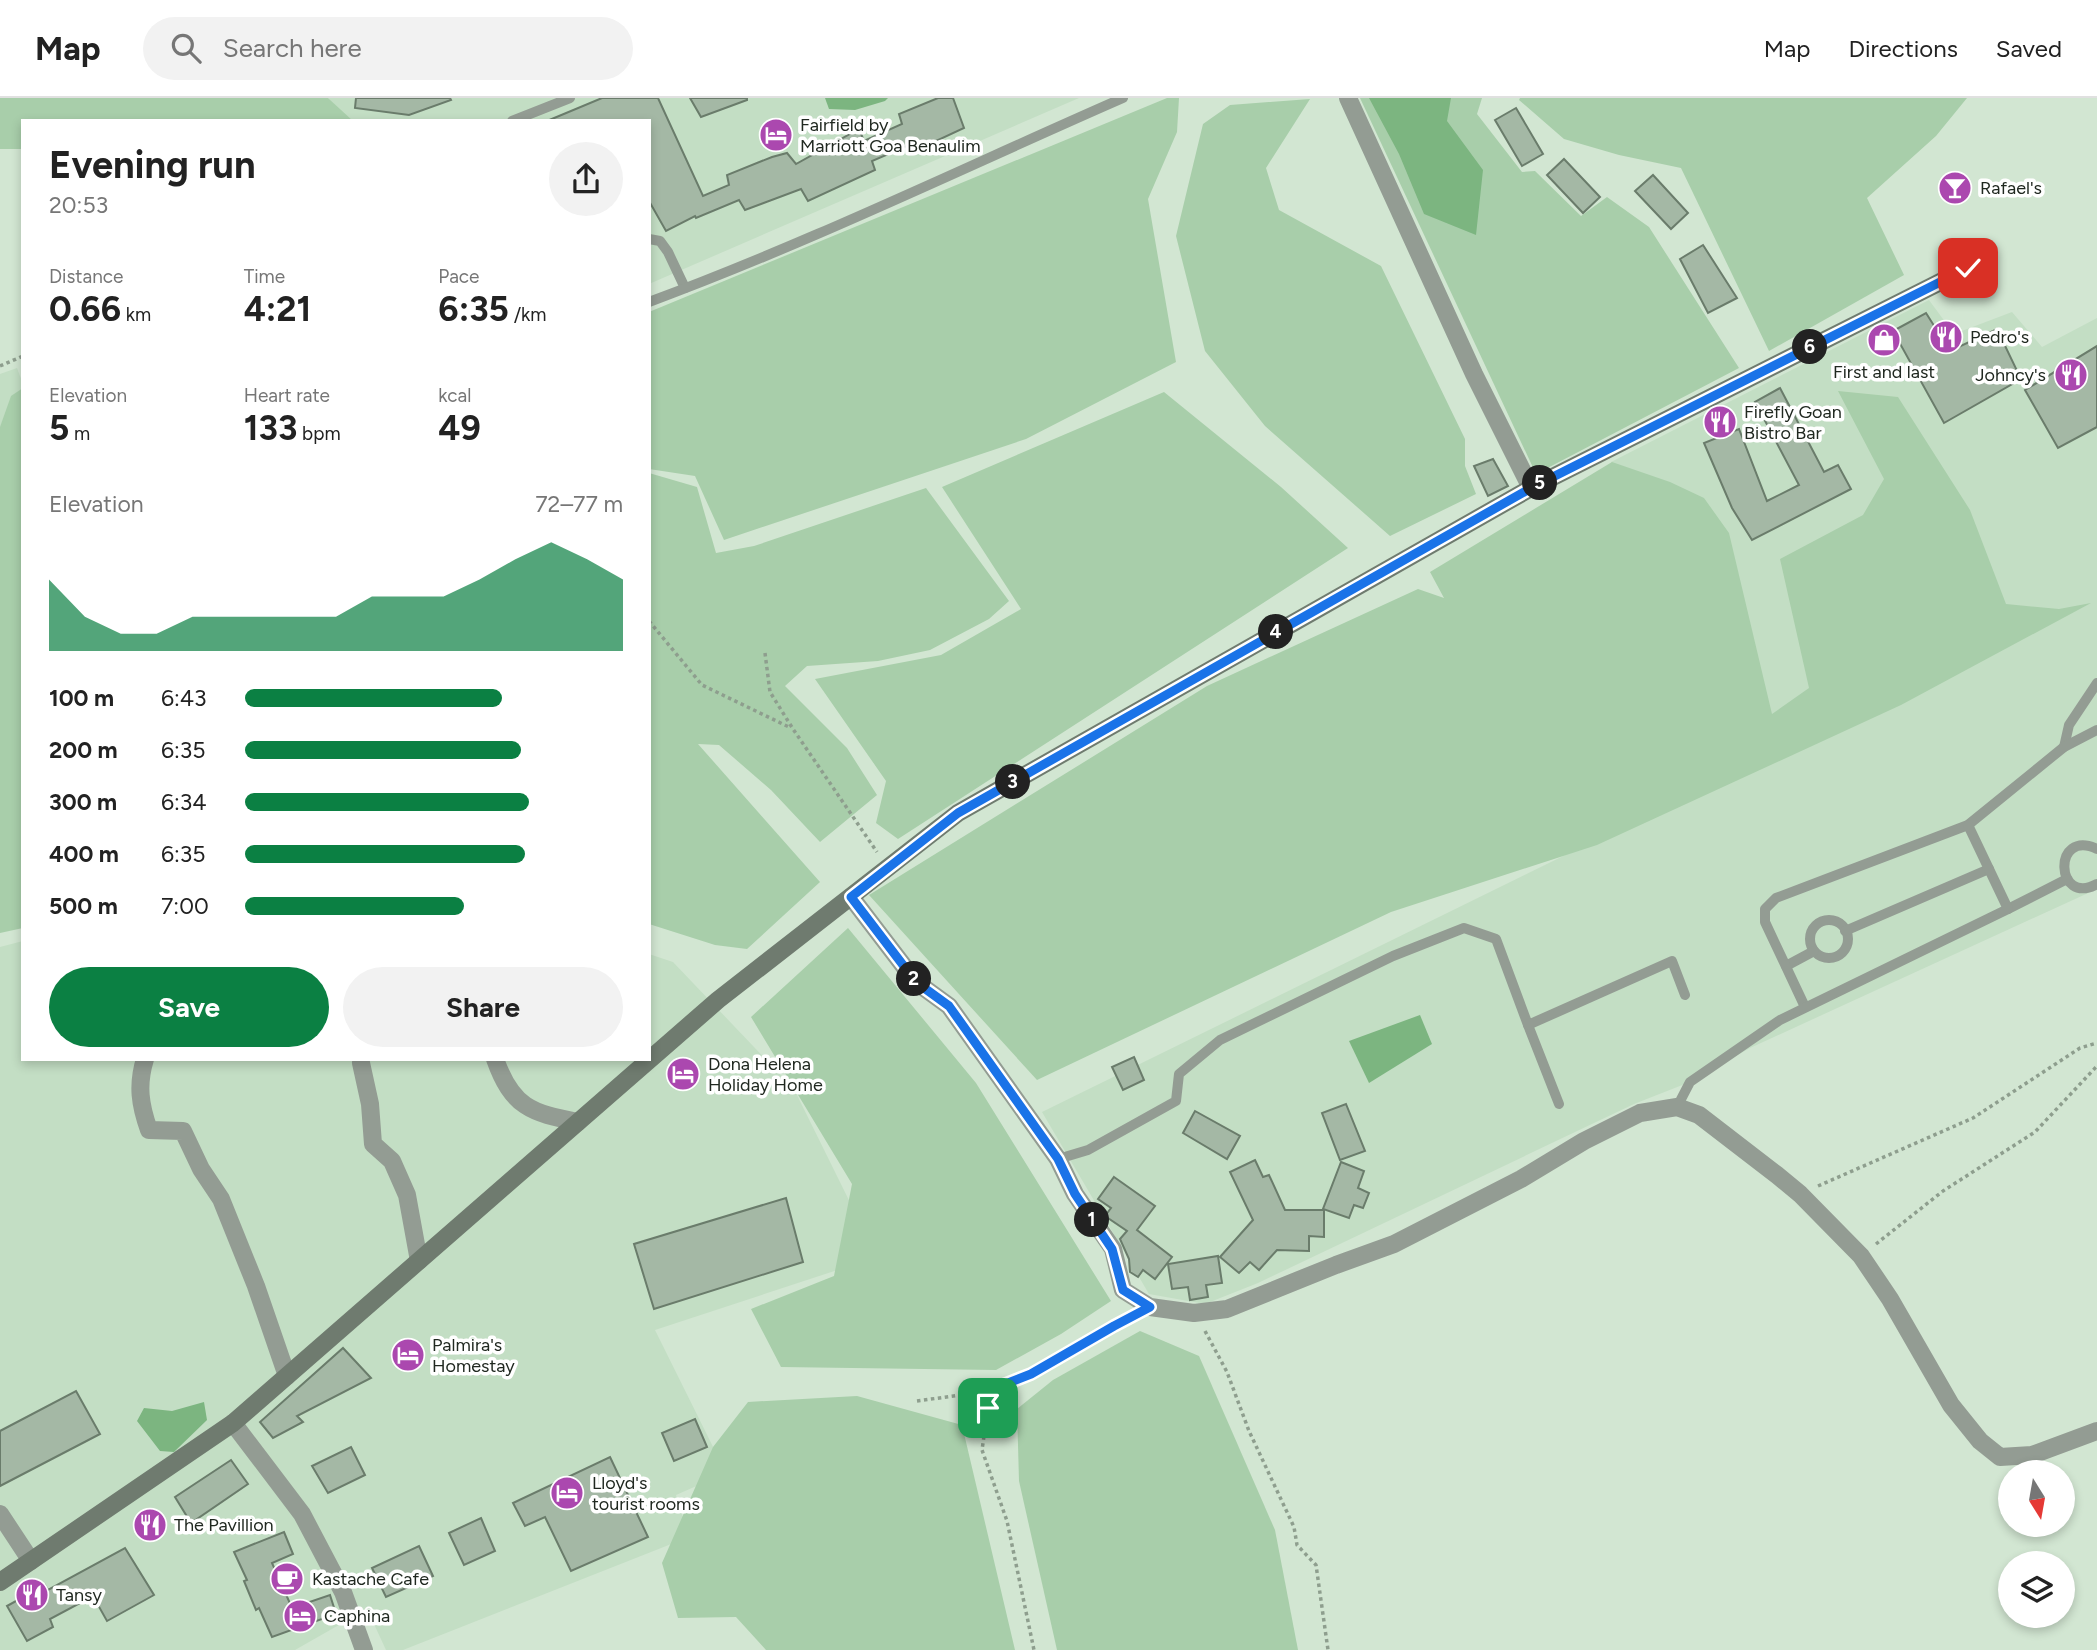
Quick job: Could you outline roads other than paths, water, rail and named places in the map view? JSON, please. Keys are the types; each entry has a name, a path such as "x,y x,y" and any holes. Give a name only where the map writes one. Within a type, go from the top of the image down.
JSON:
{"street":[{"path":"1348,98 1474,374 1531,488"},
{"path":"651,1058 718,1000 958,813 1531,488 1968,268"},
{"path":"851,897 916,982 949,1006 1058,1159 1075,1194 1112,1249 1123,1290 1150,1307 1194,1313 1227,1310 1394,1244 1640,1113 1677,1107 1699,1115 1800,1194 1861,1256 1890,1299 1951,1405 1980,1441 2000,1457 2032,1455 2097,1431"},
{"path":"144,1061 139,1076 140,1106 149,1130 183,1131 201,1169 221,1199 256,1286 287,1376"},
{"path":"496,1061 516,1101 545,1116 578,1122"},
{"path":"0,1582 233,1423 648,1061"},
{"path":"361,1063 370,1104 373,1144 392,1161 407,1195 419,1261"},
{"path":"233,1423 302,1514 343,1592 365,1650"},
{"path":"0,1514 31,1561"}],"lane":[{"path":"517,119 570,98"},
{"path":"651,301 908,196 1123,98"},
{"path":"651,239 660,241 668,252 685,288"},
{"path":"2064,747 2069,725 2097,683"},
{"path":"1805,1007 1765,922 1765,909 1776,898 1968,825 2064,747 2097,730"},
{"path":"1968,825 2008,909"},
{"path":"2097,849 2081,846 2069,852 2063,865 2067,879 2078,887 2097,884"},
{"path":"1845,931 1989,869"},
{"path":"1677,1107 1690,1082 1780,1020 2067,879"},
{"path":"1831,920 1842,926 1847,943 1841,953 1830,958 1818,956 1814,951 1811,933 1819,923 1831,920"},
{"path":"1058,1159 1088,1150 1176,1101 1179,1074 1220,1040 1393,956 1464,928 1496,939 1559,1104"},
{"path":"1786,966 1814,951"},
{"path":"1528,1024 1672,961 1685,995"}],"place":[{"name":"Fairfield by Marriott Goa Benaulim","path":"776,135"},
{"name":"Rafael's","path":"1955,188"},
{"name":"Pedro's","path":"1946,337"},
{"name":"First and last","path":"1884,340"},
{"name":"Johncy's","path":"2071,375"},
{"name":"Firefly Goan Bistro Bar","path":"1720,422"},
{"name":"Dona Helena Holiday Home","path":"683,1074"},
{"name":"Palmira's Homestay","path":"408,1355"},
{"name":"Lloyd's tourist rooms","path":"567,1493"},
{"name":"The Pavillion","path":"150,1525"},
{"name":"Kastache Cafe","path":"287,1579"},
{"name":"Tansy","path":"32,1595"},
{"name":"Caphina","path":"300,1616"}]}
